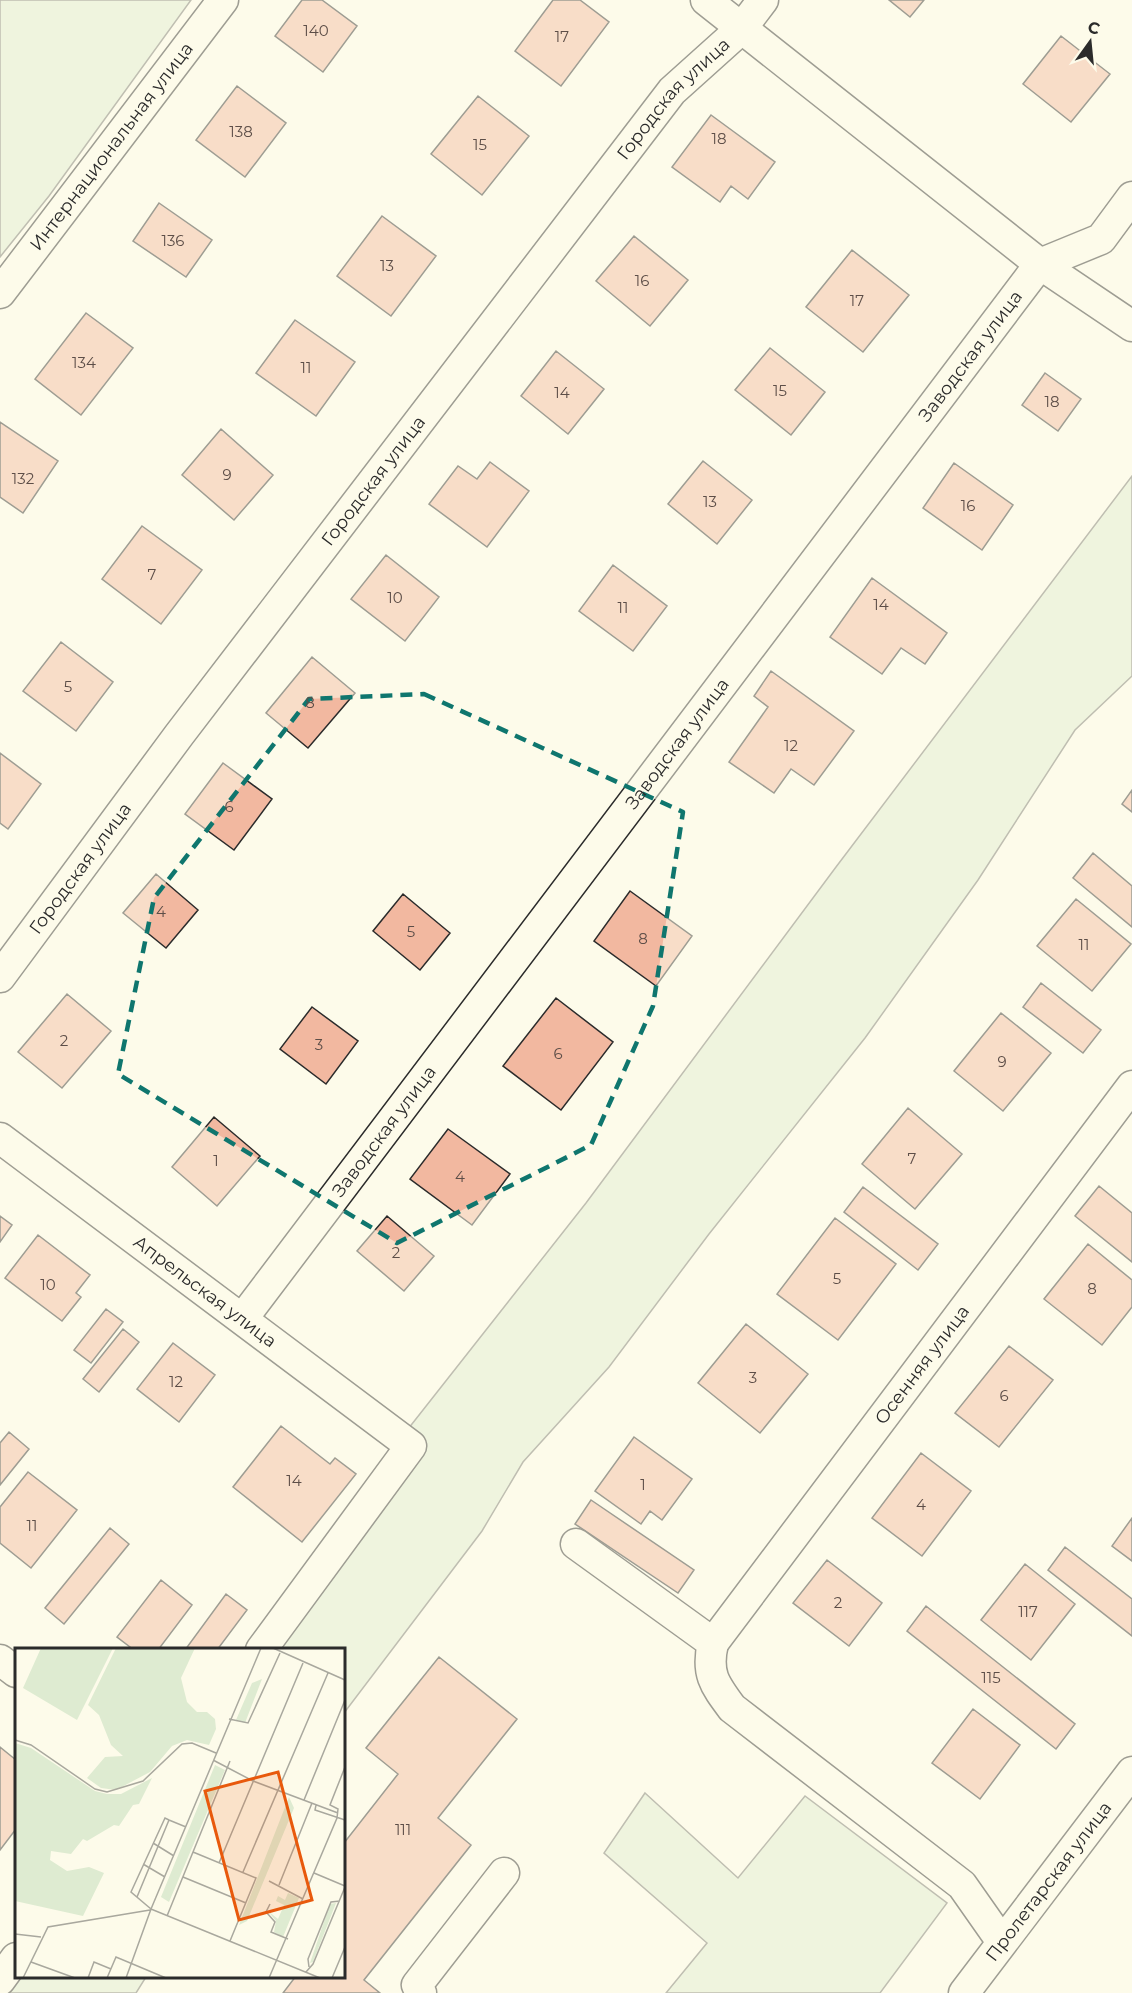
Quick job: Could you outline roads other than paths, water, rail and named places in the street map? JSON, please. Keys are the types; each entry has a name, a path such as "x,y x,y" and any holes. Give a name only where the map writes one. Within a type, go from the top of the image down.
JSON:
{"street":[{"name":"Интернациональная улица","path":"0,293 223,0"},
{"path":"706,0 1040,264 1132,326"},
{"name":"Городская улица","path":"0,977 179,735 672,91 741,29 763,0"},
{"path":"1040,264 1101,239 1132,197"},
{"name":"Заводская улица","path":"243,1318 1040,264"},
{"name":"Осенняя улица","path":"713,1643 1132,1086"},
{"name":"Апрельская улица","path":"0,1138 411,1446 262,1648"},
{"path":"576,1544 713,1643 708,1664 716,1687 732,1708 962,1885 1002,1942"},
{"path":"0,1660 15,1671"},
{"name":"Пролетарская улица","path":"964,1993 1132,1772"},
{"path":"421,1993 417,1985 504,1873"},
{"path":"0,1980 15,1959"}]}
